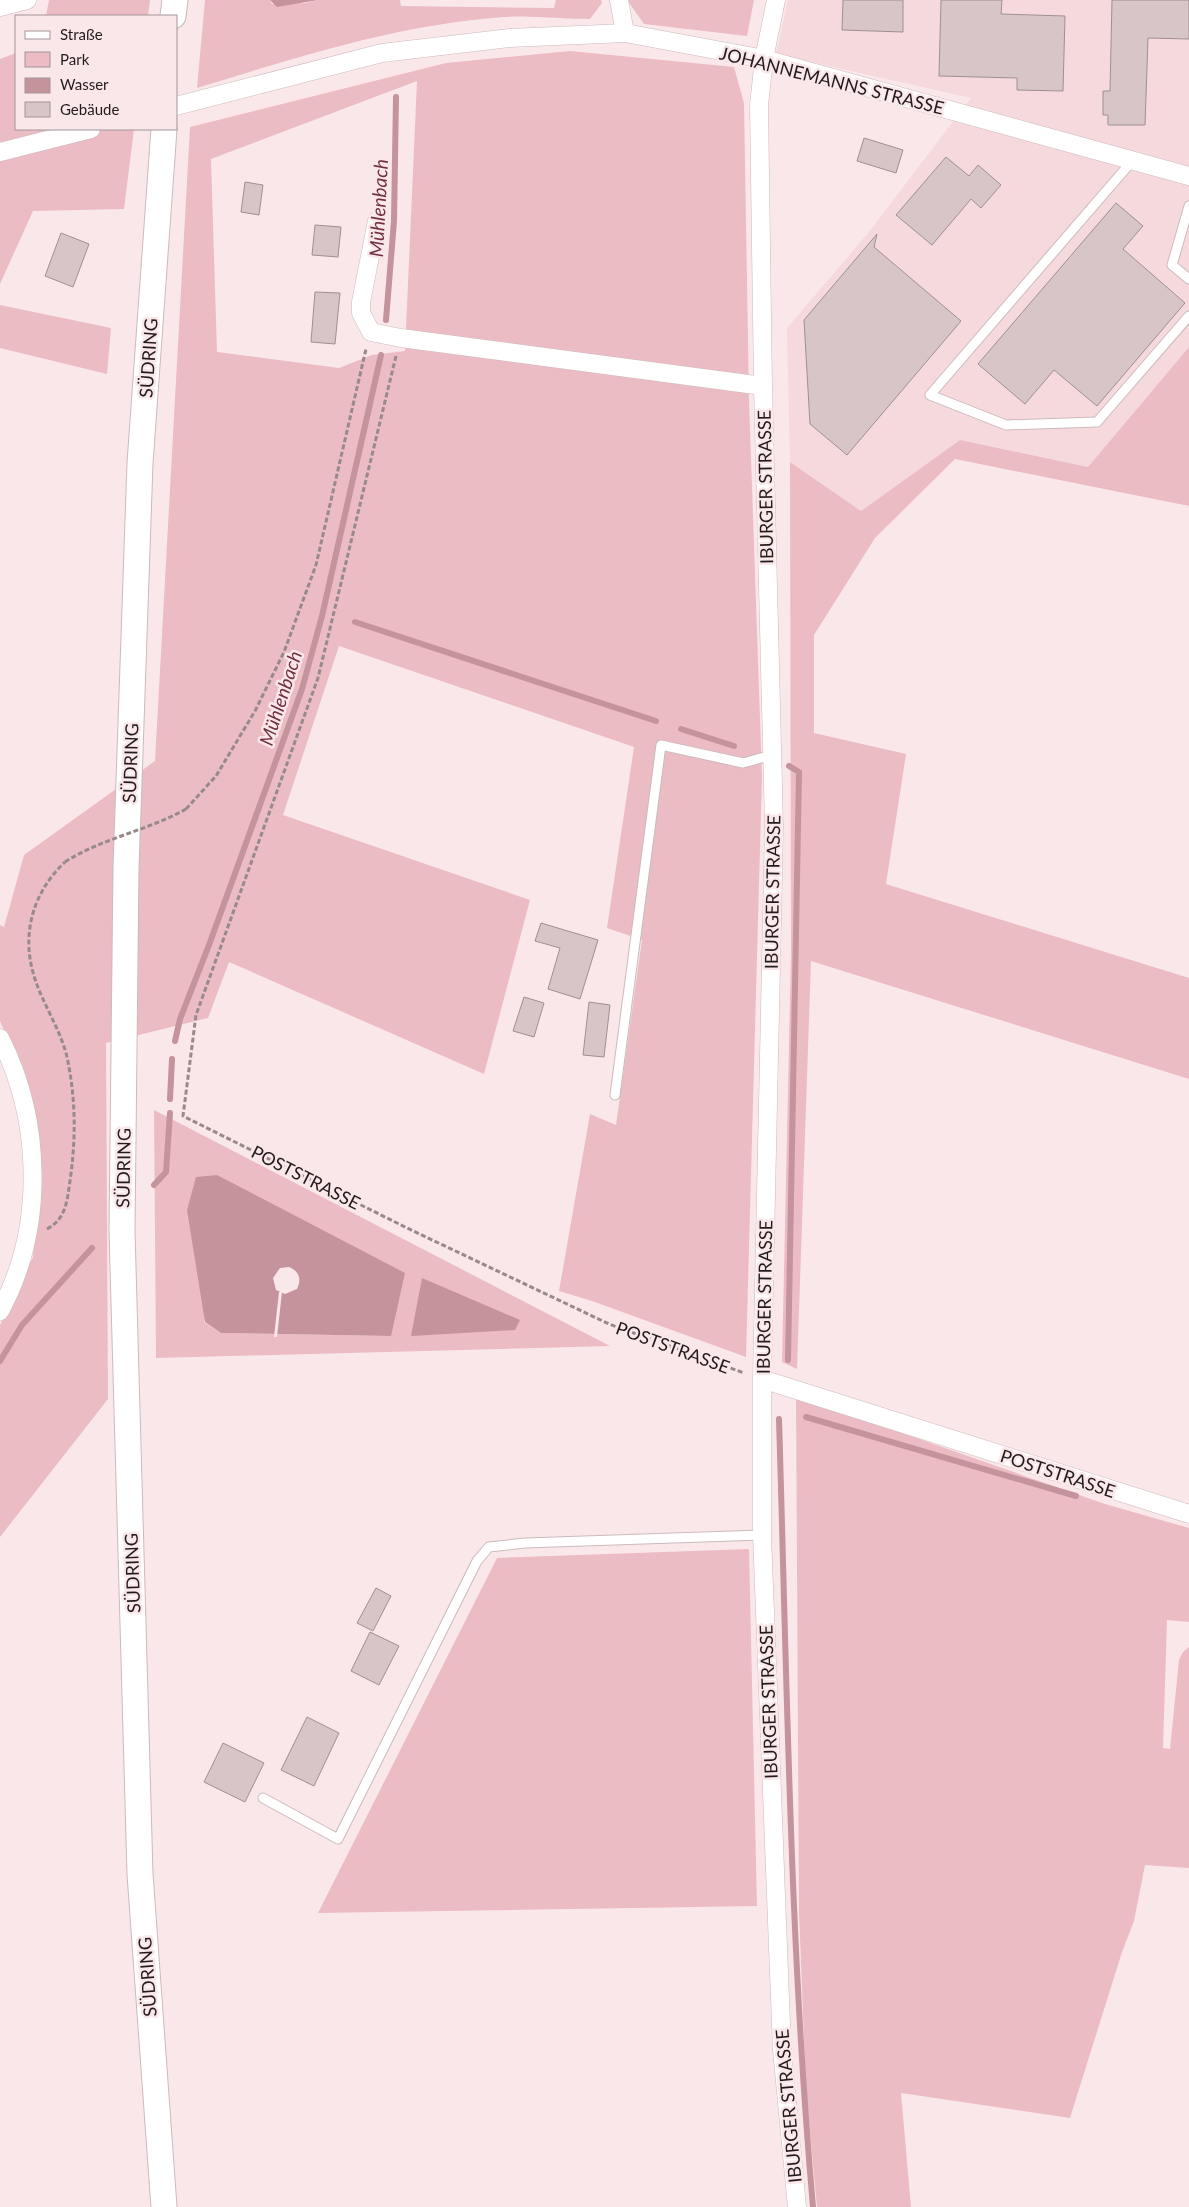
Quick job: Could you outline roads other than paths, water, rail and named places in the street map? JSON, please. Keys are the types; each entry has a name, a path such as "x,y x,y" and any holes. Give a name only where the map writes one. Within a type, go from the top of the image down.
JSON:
{"main road":[{"path":"173,15 175,0"},
{"name":"SÜDRING","path":"164,130 140,463 126,868 122,1231 140,1874 164,2207"}],"street":[{"path":"0,7 27,0"},
{"path":"619,0 624,33"},
{"name":"IBURGER STRASSE","path":"776,0 764,59 759,105 763,386 774,827 762,1379 762,1535 782,2050 797,2207"},
{"name":"JOHANNEMANNS STRASSE","path":"178,105 216,94 382,53 510,38 624,33 764,59 1189,176"},
{"path":"0,152 87,130"},
{"name":"IBURGER STRASSE","path":"377,221 361,302 361,313 372,332 401,338 763,386"},
{"path":"0,1038 22,1093 30,1142 33,1194 28,1232 21,1263 0,1311"},
{"name":"POSTSTRASSE","path":"762,1379 1189,1514"}],"lane":[{"path":"1133,160 930,396 1006,425 1097,422 1189,316"},
{"path":"1189,206 1172,265 1189,279"},
{"path":"614,1095 661,745 743,763 772,755"},
{"path":"263,1798 338,1839 478,1561 490,1547 525,1543 762,1535"}],"water":[{"path":"270,0 318,0 277,7"},
{"path":"217,1175 405,1273 391,1336 221,1333 205,1322 187,1210 196,1177","holes":["289,1267 299,1276 297,1289 285,1294 276,1290 273,1278 280,1268"]},
{"path":"422,1278 520,1320 515,1330 411,1336"}],"waterway":[{"name":"Mühlenbach","path":"386,320 394,221 396,97"},
{"name":"Mühlenbach","path":"175,1041 180,1019 209,945 302,689 322,616 381,355"},
{"path":"355,622 656,721"},
{"path":"681,729 734,746"},
{"path":"788,1360 799,772 789,766"},
{"name":"Mühlenbach","path":"170,1099 172,1059"},
{"name":"Mühlenbach","path":"154,1185 166,1172 170,1113"},
{"name":"Mühlenbach","path":"0,1361 22,1325 92,1248"},
{"path":"806,1417 1076,1496"},
{"path":"779,1419 794,1912 805,2109 813,2207"}]}
